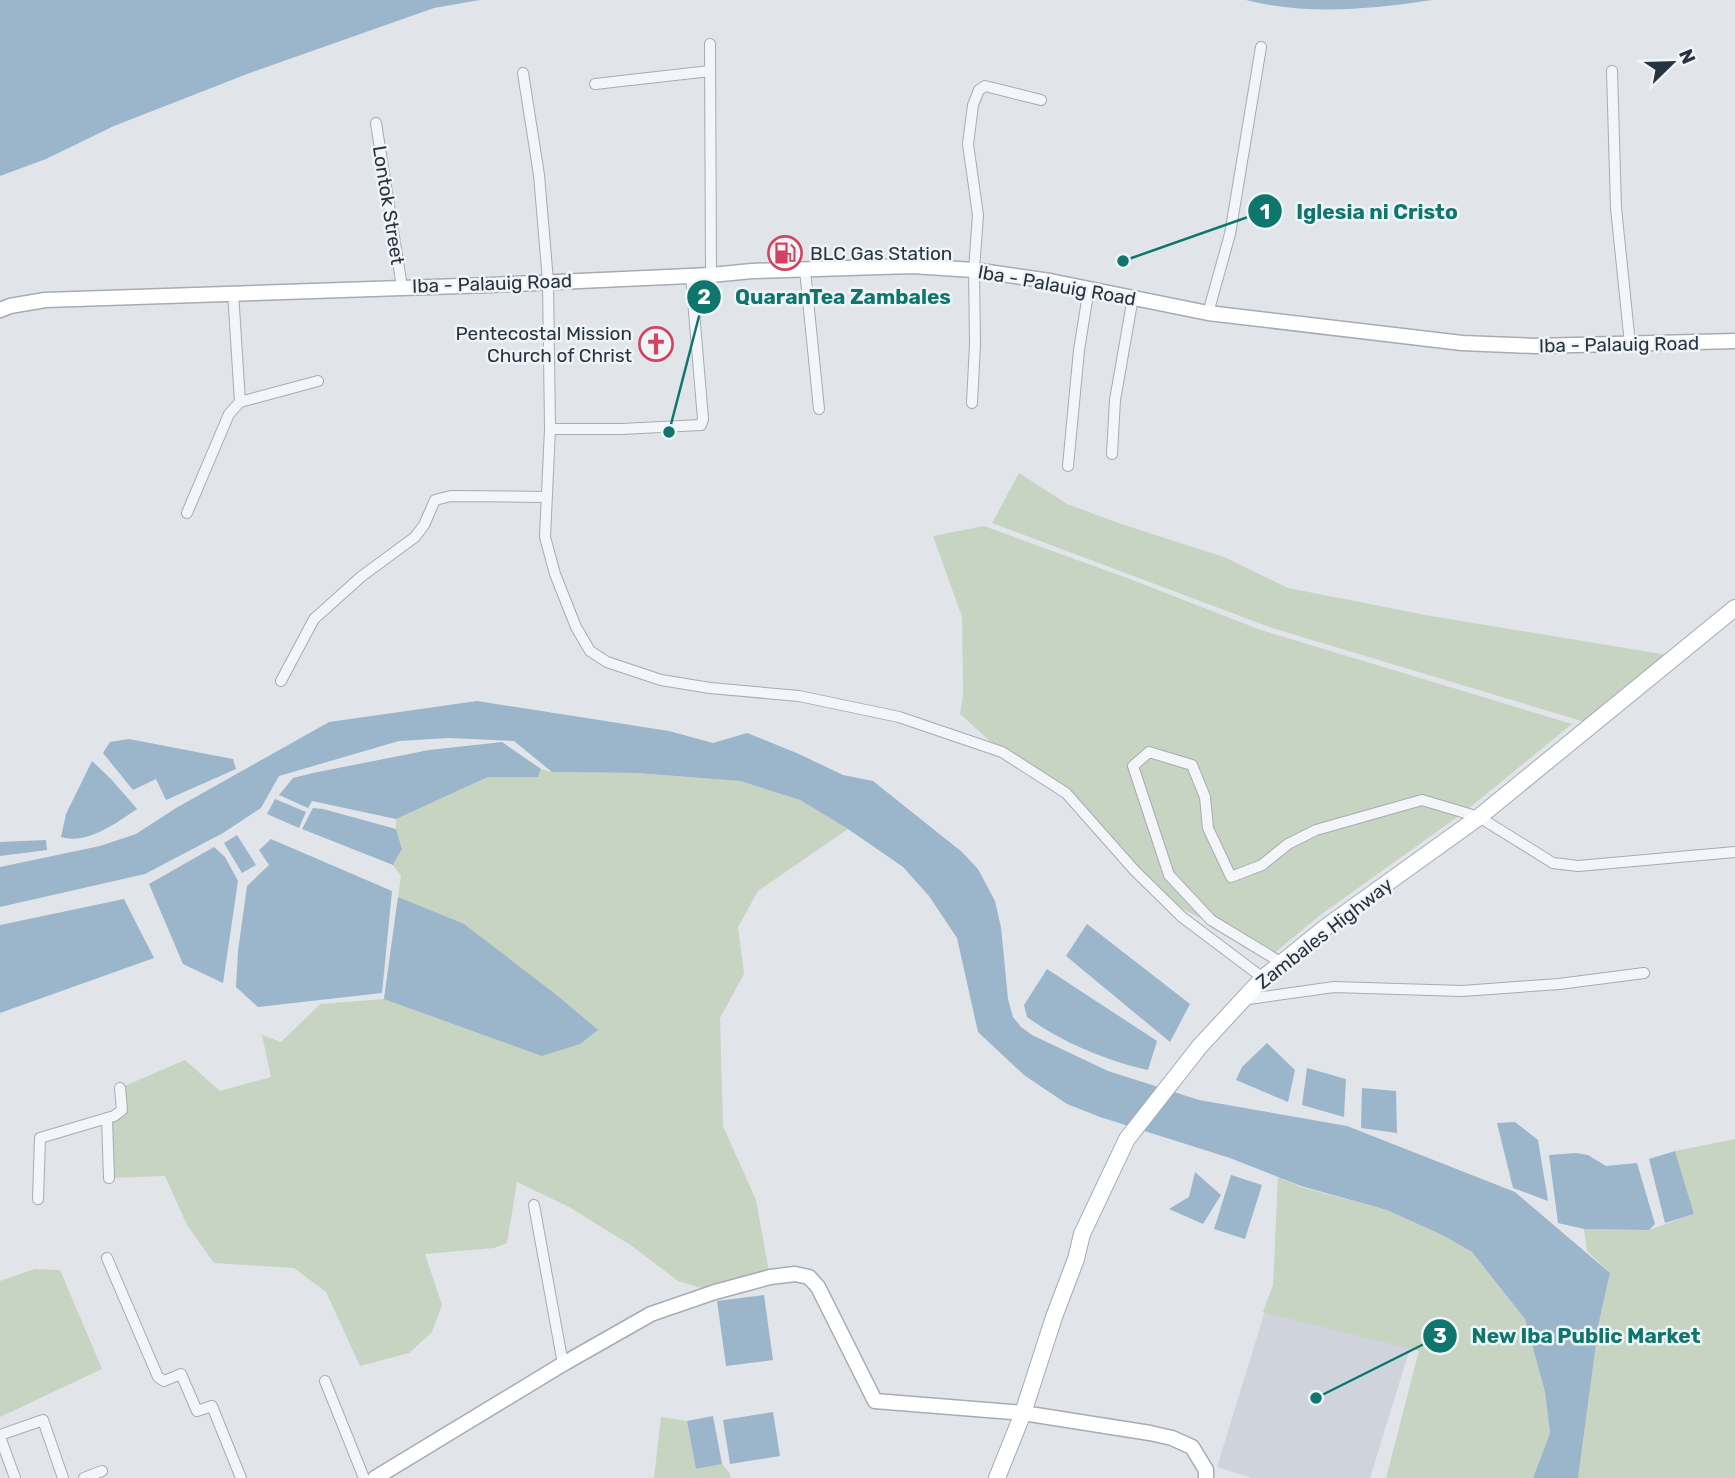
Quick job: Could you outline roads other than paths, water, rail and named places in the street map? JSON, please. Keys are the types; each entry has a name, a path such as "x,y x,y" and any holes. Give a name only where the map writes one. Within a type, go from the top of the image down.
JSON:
{"main road":[{"name":"Iba - Palauig Road","path":"0,310 45,300 490,285 752,271 912,266 974,270 1089,288 1208,313 1462,343 1535,346 1735,341"},
{"name":"Zambales Highway","path":"997,1478 1023,1413 1076,1259 1082,1234 1131,1134 1168,1085 1263,978 1326,927 1479,817 1735,608"},
{"path":"375,1478 651,1314 715,1292 770,1277 795,1274 809,1278 818,1287 845,1346 875,1401 1023,1413 1172,1438 1192,1447 1206,1470 1206,1478"}],"street":[{"path":"710,44 711,275"},
{"path":"1208,313 1230,234 1261,47"},
{"path":"595,84 710,71"},
{"path":"1612,71 1616,208 1630,344"},
{"path":"523,73 539,175 548,281 551,429 545,537 555,575 576,626 590,651 607,662 661,680 710,688 799,696 899,717 1002,752 1066,793 1136,871 1182,917 1263,978"},
{"path":"972,403 975,344 974,270 978,215 968,144 973,105 979,90 985,86 1041,100"},
{"name":"Lontok Street","path":"376,123 402,287"},
{"path":"805,271 819,409"},
{"path":"551,429 701,425 704,419 691,276"},
{"path":"1068,466 1079,350 1089,288"},
{"path":"233,292 240,402"},
{"path":"1112,454 1115,400 1133,297"},
{"path":"187,513 229,414 240,402 318,381"},
{"path":"281,681 314,620 362,576 415,537 424,526 435,500 451,496 546,497"},
{"path":"1282,963 1211,920 1169,875 1133,766 1149,752 1192,765 1205,797 1208,828 1231,877 1262,865 1288,844 1316,830 1422,800 1479,817 1553,863 1578,866 1735,852"},
{"path":"1242,1000 1334,987 1462,991 1559,984 1644,973"},
{"path":"38,1199 40,1138 107,1119 122,1110 120,1088"},
{"path":"107,1119 109,1178"},
{"path":"534,1205 563,1364"},
{"path":"107,1258 158,1377 164,1381 181,1374 197,1411 212,1406 242,1478"},
{"path":"325,1381 364,1478"},
{"path":"15,1478 0,1436 43,1420 63,1478"},
{"path":"85,1478 102,1471"}],"water":[{"path":"0,0 480,0 434,8 247,74 114,126 46,159 0,176"},
{"path":"1246,0 1433,0 1362,8 1316,9"},
{"path":"477,701 669,731 713,743 747,733 843,775 873,781 962,852 978,869 995,901 1001,927 1008,999 1013,1017 1032,1035 1108,1071 1199,1100 1347,1126 1515,1192 1610,1273 1599,1322 1578,1478 1533,1478 1550,1433 1545,1392 1525,1319 1472,1252 1387,1210 1301,1186 1230,1158 1067,1104 1024,1075 978,1032 957,938 929,896 903,867 800,800 740,781 637,773 552,772 514,741 449,738 399,741 279,776 261,808 223,833 145,874 0,907 0,867 100,846 136,834 176,808 329,722"},
{"path":"129,739 233,759 236,769 166,800 156,779 133,790 103,753 110,742"},
{"path":"502,742 541,769 538,777 488,777 396,819 312,801 308,808 279,795 293,778 313,773 429,750"},
{"path":"92,761 137,809 91,835 71,839 61,837 66,814"},
{"path":"275,799 306,812 299,828 267,814"},
{"path":"313,808 396,829 402,849 393,865 302,829"},
{"path":"237,835 256,865 242,873 224,843"},
{"path":"271,839 392,891 382,993 258,1007 236,987 247,886 269,865 259,850"},
{"path":"46,840 47,850 0,856 0,842"},
{"path":"214,847 225,857 238,881 223,983 183,964 149,884"},
{"path":"398,897 464,924 598,1030 580,1044 542,1056 384,999"},
{"path":"124,899 154,958 0,1013 0,925"},
{"path":"1087,924 1190,1004 1170,1042 1066,956"},
{"path":"1047,969 1157,1041 1148,1070 1085,1050 1054,1035 1027,1017 1024,1005"},
{"path":"1267,1043 1295,1070 1288,1102 1236,1080 1242,1067"},
{"path":"1307,1068 1346,1079 1344,1117 1302,1105"},
{"path":"1362,1088 1396,1091 1397,1133 1361,1128"},
{"path":"1515,1122 1538,1140 1548,1201 1513,1188 1497,1123"},
{"path":"1675,1151 1694,1214 1665,1223 1649,1159"},
{"path":"1549,1155 1588,1155 1606,1166 1637,1163 1655,1224 1649,1230 1584,1229 1558,1223"},
{"path":"1195,1172 1221,1195 1203,1224 1169,1209 1189,1197"},
{"path":"1231,1175 1262,1185 1245,1239 1214,1229"},
{"path":"764,1295 773,1360 726,1366 717,1301"},
{"path":"773,1412 780,1456 730,1464 723,1420"},
{"path":"713,1416 722,1464 696,1469 687,1421"}],"place":[{"name":"BLC Gas Station","path":"785,253"},
{"name":"Iglesia ni Cristo","path":"1123,261"},
{"name":"Pentecostal Mission Church of Christ","path":"656,344"},
{"name":"QuaranTea Zambales","path":"669,432"},
{"name":"New Iba Public Market","path":"1316,1398"}]}
